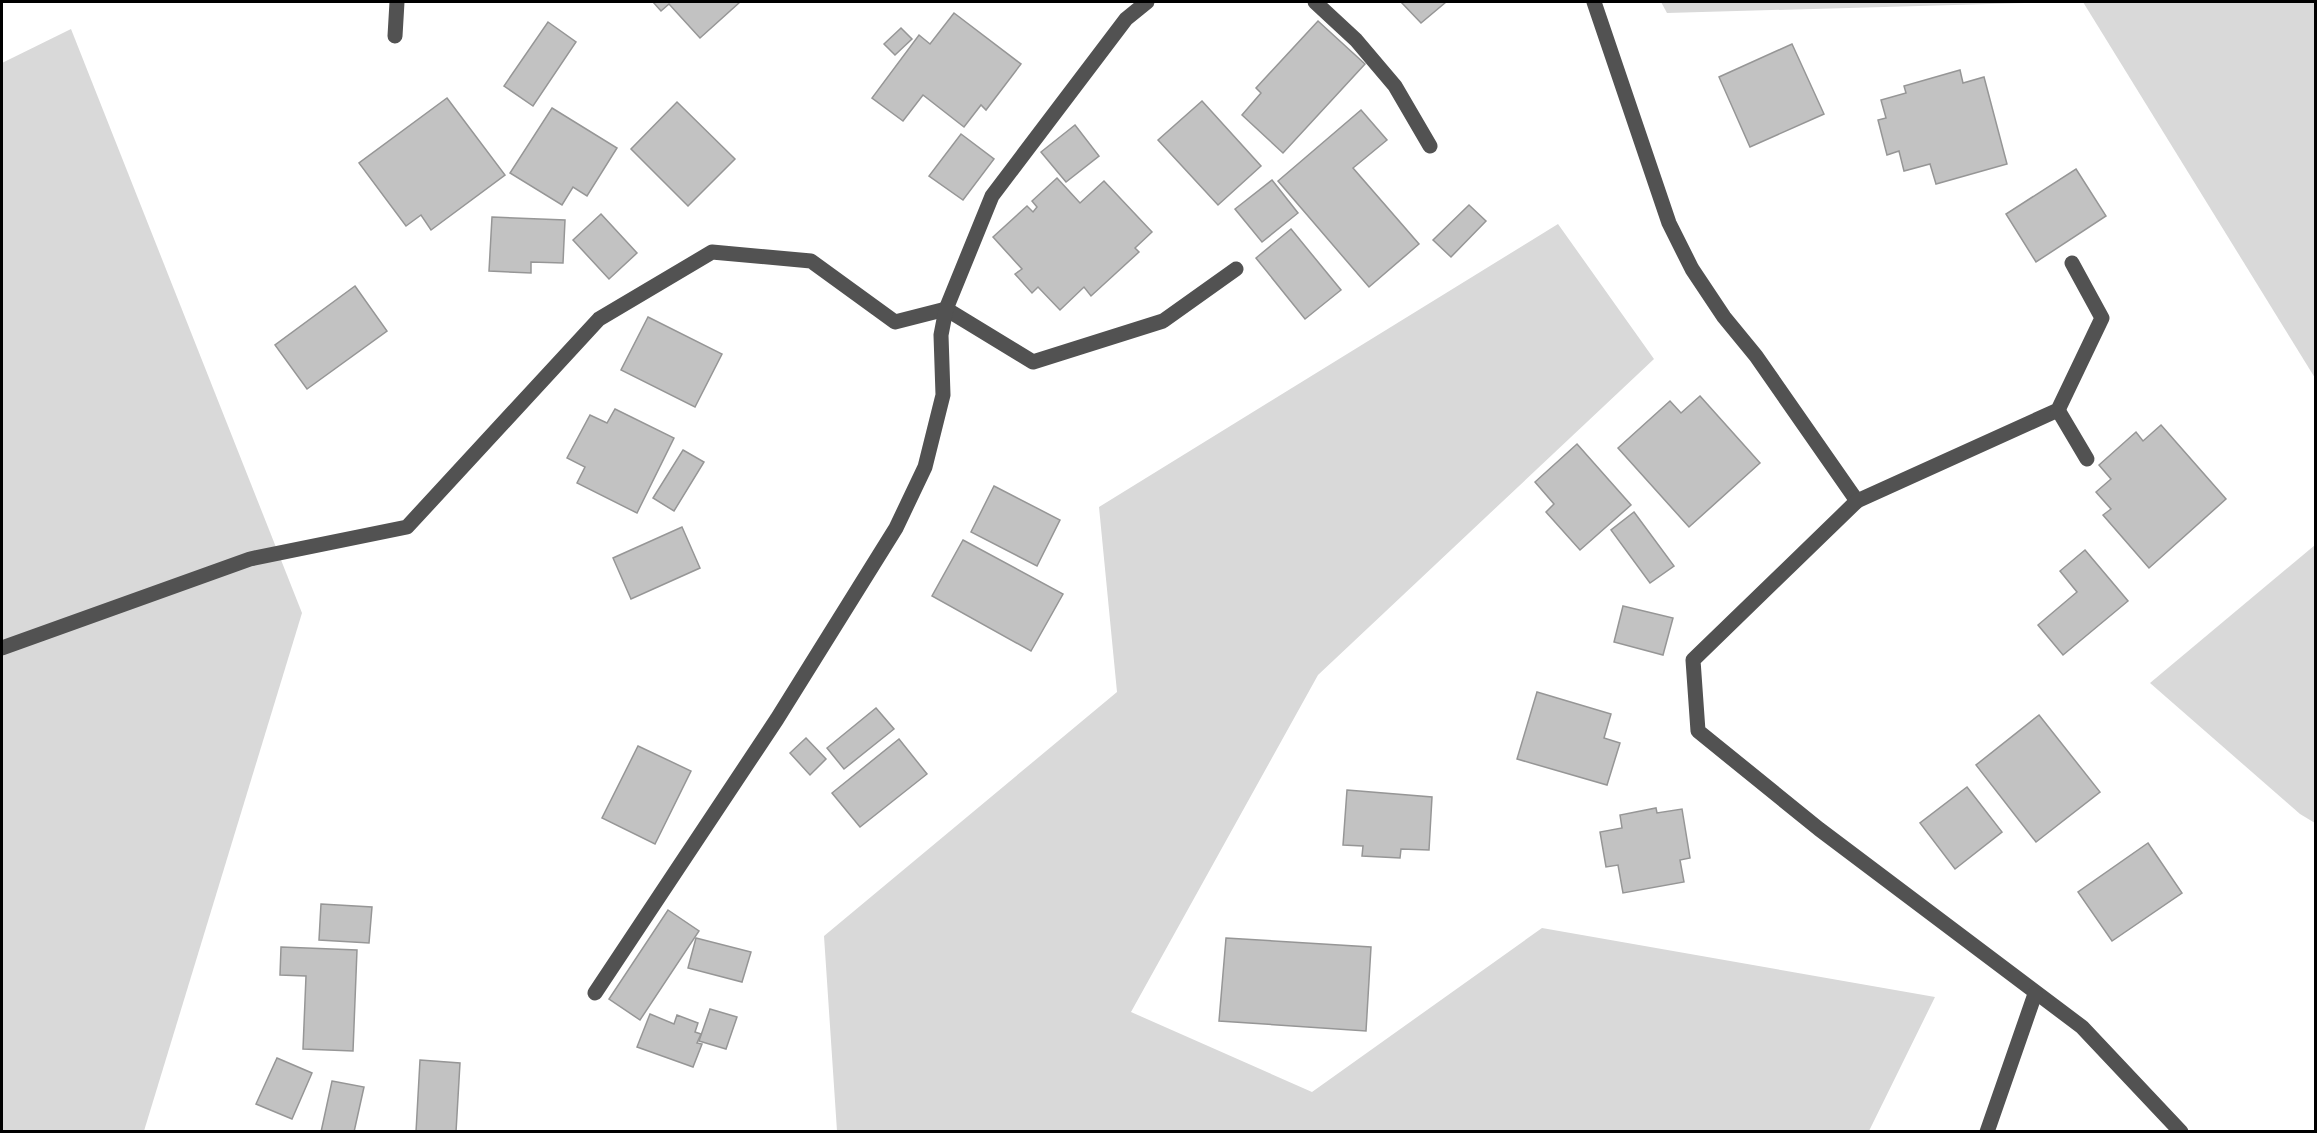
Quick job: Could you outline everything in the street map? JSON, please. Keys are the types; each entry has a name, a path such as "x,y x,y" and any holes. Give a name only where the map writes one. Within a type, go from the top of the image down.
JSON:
{"street":[{"path":"395,36 397,2"},
{"path":"595,993 777,719 896,528 925,466 943,395 941,335 946,309 992,196 1126,19 1147,2"},
{"path":"1315,2 1356,40 1395,86 1430,146"},
{"path":"1594,2 1669,223 1692,269 1857,501"},
{"path":"2,648 250,559 407,527 599,319 712,252 811,261 895,322 946,309 1033,362 1163,321 1236,269"},
{"path":"2072,263 2102,318 2058,410 1857,501 1693,660 1698,731 1819,829 2035,994 2082,1027 2181,1131"},
{"path":"2058,410 2087,459"},
{"path":"1987,1131 2035,994"}],"shaded area":[{"path":"1661,2 2058,2 1667,13"},
{"path":"2083,2 2315,2 2315,378"},
{"path":"71,29 302,613 144,1131 2,1132 2,63"},
{"path":"1558,224 1654,359 1318,675 1131,1012 1312,1092 1542,928 1935,997 1869,1131 837,1131 824,936 1117,692 1099,507"},
{"path":"2315,545 2315,823 2300,814 2150,683"}],"building":[{"path":"653,2 740,2 700,38 669,4 661,11"},
{"path":"1401,2 1446,2 1421,23"},
{"path":"954,13 1021,64 986,110 981,105 964,127 923,95 903,121 872,98 919,35 930,44"},
{"path":"1318,21 1365,64 1283,153 1242,115 1261,93 1256,88"},
{"path":"548,22 576,42 533,106 504,86"},
{"path":"901,28 912,39 895,55 884,44"},
{"path":"1792,44 1824,114 1750,147 1719,77"},
{"path":"1960,70 1963,83 1984,77 2007,164 1936,184 1930,164 1904,171 1899,151 1887,155 1878,120 1886,118 1881,100 1906,93 1904,86"},
{"path":"447,98 505,175 431,230 421,215 406,226 359,163"},
{"path":"1202,101 1261,166 1218,205 1158,140"},
{"path":"677,102 735,159 688,206 631,149"},
{"path":"552,108 617,148 587,196 573,187 562,205 510,173"},
{"path":"1361,110 1387,140 1353,168 1419,244 1369,287 1278,181"},
{"path":"1075,125 1099,156 1066,182 1041,152"},
{"path":"961,134 994,159 963,200 929,176"},
{"path":"2076,169 2106,216 2036,262 2006,214"},
{"path":"1057,178 1080,203 1104,181 1152,232 1135,248 1139,252 1091,296 1084,287 1060,310 1038,287 1032,293 1015,274 1022,269 993,237 1027,206 1033,212 1037,207 1032,201"},
{"path":"1272,180 1298,213 1262,242 1235,209"},
{"path":"1469,205 1486,221 1451,257 1433,240"},
{"path":"601,214 637,253 609,279 573,240"},
{"path":"492,217 565,220 563,263 531,262 531,273 489,271"},
{"path":"1291,229 1341,290 1305,319 1256,258"},
{"path":"355,286 387,331 307,389 275,345"},
{"path":"648,317 722,354 695,407 621,370"},
{"path":"1700,396 1760,463 1689,527 1618,448 1670,401 1681,413"},
{"path":"615,409 674,438 637,513 577,483 585,467 567,458 590,415 607,423"},
{"path":"2161,425 2226,499 2149,568 2103,515 2111,509 2096,492 2111,479 2099,465 2136,432 2143,441"},
{"path":"1577,444 1631,505 1580,550 1546,512 1554,504 1535,482"},
{"path":"683,450 704,462 674,511 653,498"},
{"path":"994,486 1060,520 1037,566 971,532"},
{"path":"1634,512 1674,566 1650,583 1611,530"},
{"path":"682,527 700,568 631,599 613,558"},
{"path":"963,540 1063,594 1031,651 932,596"},
{"path":"2085,550 2128,601 2063,655 2038,625 2077,592 2060,571"},
{"path":"1623,606 1673,618 1663,655 1614,642"},
{"path":"1537,692 1611,714 1604,738 1620,743 1607,785 1517,759"},
{"path":"876,708 894,729 844,769 827,748"},
{"path":"2039,715 2100,792 2036,842 1976,765"},
{"path":"806,738 826,759 810,775 790,753"},
{"path":"899,739 927,774 860,827 832,793"},
{"path":"638,746 691,771 655,844 602,818"},
{"path":"1967,787 2002,832 1955,869 1920,823"},
{"path":"1347,790 1432,797 1429,850 1401,849 1400,858 1362,856 1363,846 1343,845"},
{"path":"1656,808 1657,813 1682,809 1690,858 1680,860 1684,882 1623,893 1618,865 1606,867 1600,832 1622,828 1620,815"},
{"path":"2148,843 2182,893 2112,941 2078,892"},
{"path":"321,904 372,907 369,943 319,940"},
{"path":"668,910 699,931 640,1020 609,999"},
{"path":"696,938 751,952 742,982 688,968"},
{"path":"1226,938 1371,947 1366,1031 1219,1021"},
{"path":"281,947 357,950 353,1051 303,1049 306,976 280,975"},
{"path":"710,1009 737,1017 726,1049 699,1041"},
{"path":"650,1014 674,1024 677,1015 698,1023 695,1032 701,1034 697,1043 702,1044 693,1067 637,1047"},
{"path":"277,1058 312,1073 292,1119 256,1104"},
{"path":"420,1060 460,1063 456,1132 416,1132"},
{"path":"332,1081 364,1087 354,1132 321,1132"}]}
